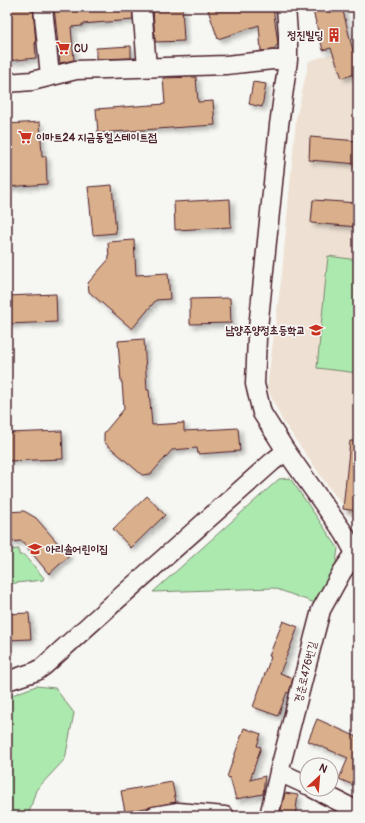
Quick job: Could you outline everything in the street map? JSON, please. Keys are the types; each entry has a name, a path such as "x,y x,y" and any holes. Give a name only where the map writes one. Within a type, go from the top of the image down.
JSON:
{"street":[{"path":"43,7 50,76"},
{"path":"142,7 147,67"},
{"path":"286,7 288,60 278,133 257,338 255,384 262,414 357,553"},
{"path":"7,83 32,81 76,70 226,65 273,60 288,60"},
{"path":"7,681 37,671 44,666 286,451"},
{"name":"경춘로476번길","path":"269,816 321,610 342,572 357,553"},
{"path":"279,772 299,782"},
{"path":"330,797 358,811"},
{"path":"154,816 178,812 225,816"}],"shaded area":[{"name":"남양주양정초등학교","path":"358,45 358,525 330,489 282,420 267,388 282,273 296,119 309,61"}],"green space":[{"path":"328,256 358,260 358,373 317,368"},
{"path":"290,478 338,548 336,564 315,603 274,588 153,592 279,479"},
{"path":"19,549 19,555 25,555 44,578 43,580 7,584 7,550"},
{"path":"36,686 55,688 74,713 65,759 36,790 28,816 7,816 7,697"}],"building":[{"path":"7,7 33,7 36,58 7,61"},
{"path":"54,7 132,7 133,20 82,24 82,26 71,27 74,60 60,63"},
{"path":"153,7 182,7 184,41 155,42"},
{"path":"207,7 273,7 278,44 273,50 261,51 259,25 218,39"},
{"path":"312,7 342,7 353,51 358,50 358,73 342,78 331,48 323,50"},
{"path":"131,46 131,58 96,59 96,48"},
{"path":"196,77 198,102 213,101 215,125 98,133 96,109 165,104 163,78"},
{"path":"253,82 266,84 262,107 249,104"},
{"path":"40,122 42,157 46,156 47,184 7,187 7,124"},
{"path":"310,137 358,141 358,164 309,160"},
{"path":"112,185 116,233 93,235 88,187"},
{"path":"230,199 231,227 175,230 174,202"},
{"path":"313,200 358,203 358,227 311,223"},
{"path":"134,240 136,275 168,273 170,299 156,300 132,329 89,292 88,283 109,259 108,242"},
{"path":"56,294 57,322 7,324 7,296"},
{"path":"230,298 231,323 190,324 190,299"},
{"path":"144,339 147,390 149,390 152,425 184,423 184,431 238,428 240,451 198,454 197,448 172,450 151,474 142,475 104,442 104,433 124,409 118,341"},
{"path":"62,431 63,459 7,461 7,433"},
{"path":"350,441 358,441 358,511 343,509"},
{"path":"147,496 165,515 131,548 113,529"},
{"path":"24,511 36,518 69,556 49,574 22,541 7,542 7,512"},
{"path":"29,613 31,639 7,640 7,614"},
{"path":"283,621 298,627 280,673 293,678 289,693 287,692 278,716 253,707 271,657 269,656"},
{"path":"317,719 357,737 358,736 358,787 339,779 348,758 308,741"},
{"path":"244,728 261,734 257,746 261,747 250,780 265,776 263,794 236,799 230,778 227,777"},
{"path":"172,782 176,802 125,812 121,791"},
{"path":"285,793 298,795 295,816 282,814 283,811 281,810"}],"place":[{"name":"정진빌딩","path":"334,35"},
{"name":"CU","path":"63,48"},
{"name":"이마트24 지금동힐스테이트점","path":"25,137"},
{"name":"남양주양정초등학교","path":"316,330"},
{"name":"아리솔어린이집","path":"35,549"}]}
